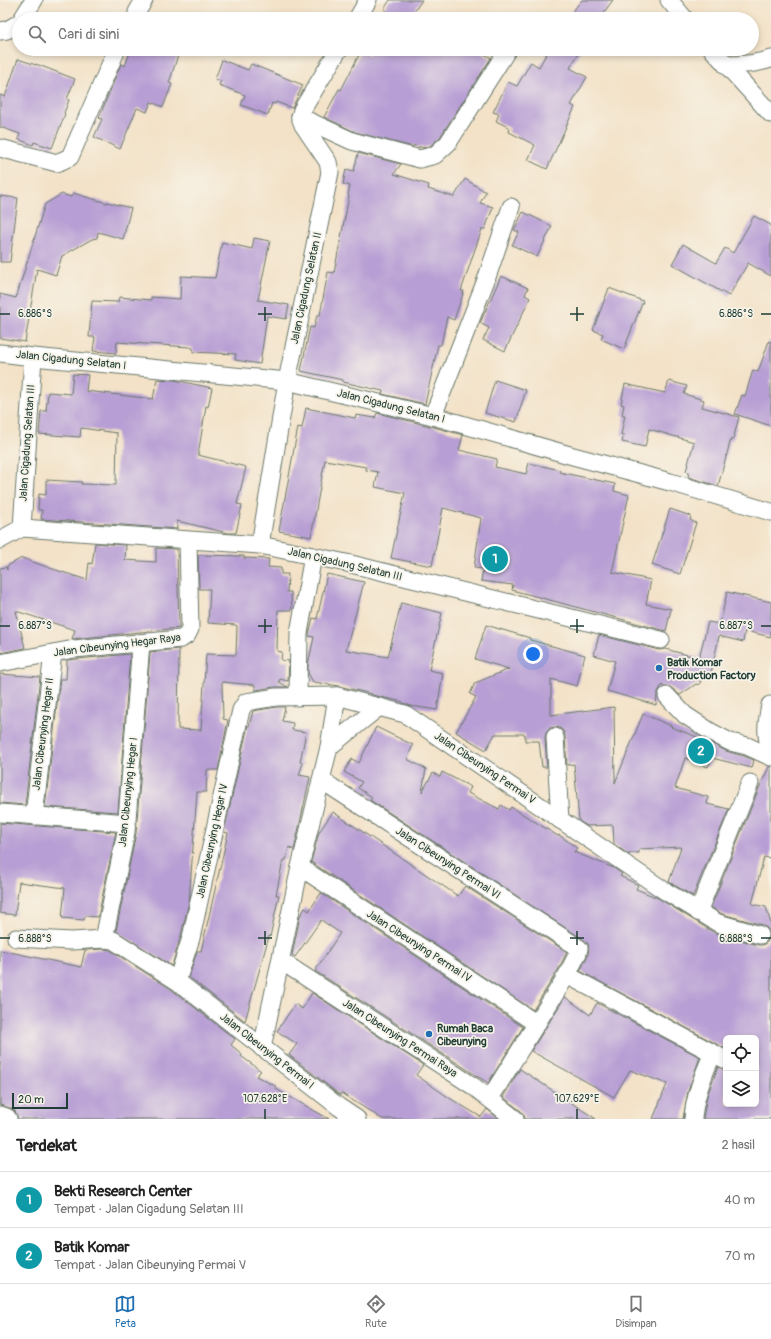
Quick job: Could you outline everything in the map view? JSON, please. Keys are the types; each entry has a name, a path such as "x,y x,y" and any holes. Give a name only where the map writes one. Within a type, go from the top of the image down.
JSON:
{"street":[{"path":"26,12 34,0"},
{"path":"361,12 368,0"},
{"path":"669,0 679,12"},
{"path":"0,31 7,30 12,27"},
{"path":"0,148 57,163 70,157 114,56"},
{"path":"335,56 302,110 300,117 352,141 420,159 435,155 448,143 504,56"},
{"path":"718,56 770,114"},
{"path":"726,65 745,65 771,59"},
{"path":"770,114 771,94"},
{"name":"Jalan Cigadung Selatan II","path":"260,545 287,381 330,172 328,162 303,125 300,117"},
{"path":"433,416 486,280 512,207"},
{"name":"Jalan Cigadung Selatan I","path":"0,353 287,381 433,416 670,482 771,512"},
{"name":"Jalan Cigadung Selatan III","path":"33,357 22,528 260,545 543,610 661,640"},
{"path":"0,541 22,528"},
{"name":"Jalan Cibeunying Hegar Raya","path":"0,663 74,649 181,639 187,635 190,629 188,541"},
{"path":"298,697 299,633 313,556"},
{"name":"Jalan Cibeunying Hegar I","path":"104,939 126,832 141,643"},
{"name":"Jalan Cibeunying Hegar II","path":"34,816 53,653"},
{"path":"262,1048 300,867 329,746 337,696"},
{"name":"Jalan Cibeunying Permai V","path":"246,702 276,698 337,696 405,714 665,892 718,923 760,935"},
{"path":"667,696 685,715 711,732 730,742 747,746 771,757"},
{"name":"Jalan Cibeunying Hegar IV","path":"178,981 191,938 241,710 246,702"},
{"path":"770,705 766,728 767,740 771,754"},
{"path":"329,746 378,707"},
{"path":"555,737 560,820"},
{"name":"Jalan Cibeunying Permai VI","path":"321,780 579,948 567,975"},
{"path":"698,912 750,783"},
{"path":"0,813 127,823"},
{"name":"Jalan Cibeunying Permai IV","path":"300,867 537,1024"},
{"path":"16,938 72,941 104,939"},
{"name":"Jalan Cibeunying Permai I","path":"104,939 113,940 178,981 262,1048 357,1119"},
{"name":"Jalan Cibeunying Permai Raya","path":"281,961 473,1086 516,1119"},
{"path":"490,1098 567,975 720,1057 697,1096 693,1119"},
{"path":"0,1117 6,1119"}],"building":[{"path":"390,0 422,0 414,12 388,12 384,9"},
{"path":"582,0 613,0 604,12 572,12"},
{"path":"129,56 178,56 169,83 172,84 163,107 151,102 147,112 137,108 120,149 94,137 102,119 99,118 121,64 125,66"},
{"path":"358,56 488,56 491,58 440,137 430,146 422,148 420,146 419,148 414,145 413,147 355,132 324,117 339,89 341,90"},
{"path":"545,56 577,56 570,68 587,77 571,105 575,107 547,169 528,160 535,145 509,132 510,128 496,121 499,114 493,112 508,82 517,86 531,62 539,67"},
{"path":"18,59 36,64 75,79 67,99 69,100 64,113 65,114 52,148 34,142 33,145 18,139 20,134 0,127 0,95 5,97"},
{"path":"222,60 248,70 251,64 303,85 292,108 276,102 275,104 272,103 268,115 241,105 245,95 219,85 221,81 215,79"},
{"path":"358,153 401,164 394,174 429,185 428,189 454,197 465,179 486,192 480,203 493,207 485,229 482,229 473,255 461,291 464,291 454,320 447,317 441,345 438,345 425,404 382,394 383,391 343,382 343,380 301,371 310,327 314,328 317,315 320,315 328,272 334,273 349,196 350,186 343,184 346,169 354,171"},
{"path":"73,193 131,208 123,239 98,232 97,238 92,239 62,256 56,275 37,269 25,342 0,338 0,294 16,298 45,204 62,194 71,197"},
{"path":"0,196 18,198 10,262 0,262"},
{"path":"523,212 552,226 537,257 512,245 519,232 514,230"},
{"path":"754,216 771,225 771,276 748,263 729,296 672,264 683,244 716,263 725,248 733,253"},
{"path":"254,238 270,241 258,300 289,305 286,319 267,316 260,364 235,360 236,354 193,352 193,348 189,347 117,342 116,353 93,351 95,337 89,337 92,301 118,302 119,297 151,300 151,297 180,299 181,276 215,278 222,242 252,249"},
{"path":"501,276 528,288 525,295 530,298 505,351 483,340 489,328 480,323"},
{"path":"609,288 643,301 624,349 601,339 603,334 593,330"},
{"path":"769,341 771,342 771,426 735,414 742,395 745,396 753,370 758,372"},
{"path":"73,374 88,375 86,391 153,399 157,379 174,380 212,388 208,407 206,406 198,455 246,467 237,504 242,505 236,533 228,533 177,521 177,529 41,519 42,510 38,510 39,494 46,495 46,480 82,482 81,484 116,485 117,433 81,428 80,437 39,434 41,411 46,411 48,392 71,394"},
{"path":"495,380 526,390 516,422 485,413"},
{"path":"669,381 687,386 684,394 704,400 702,407 739,417 733,440 731,439 718,486 688,477 689,472 686,471 694,442 649,429 645,447 622,442 624,435 621,435 625,415 622,415 624,405 621,404 625,384 665,393"},
{"path":"306,408 355,418 356,415 375,418 377,413 463,435 459,450 497,459 495,467 526,474 529,463 560,470 559,472 615,484 614,491 629,495 612,572 651,580 646,604 671,609 666,631 512,590 513,585 481,581 483,569 474,568 481,518 443,508 432,566 391,558 405,493 375,487 378,472 366,470 366,467 325,460 311,537 279,531 298,427 302,428"},
{"path":"670,509 691,516 690,520 696,523 680,574 652,565"},
{"path":"95,543 126,545 125,560 156,562 156,548 177,549 179,628 72,639 75,630 16,611 25,648 0,653 0,568 6,567 7,570 7,566 22,558 87,580 89,563 92,564"},
{"path":"198,555 244,556 244,558 269,559 268,567 281,568 281,574 288,574 287,592 291,592 292,610 278,610 277,651 282,652 281,660 289,661 288,681 280,679 279,682 288,687 274,687 255,690 255,685 222,682 223,719 228,720 218,770 207,770 206,792 197,792 189,902 172,966 116,931 136,833 150,652 179,649 178,729 201,730 206,654 236,655 237,626 208,623 210,589 199,589"},
{"path":"327,574 364,582 346,650 388,657 401,603 442,613 429,670 443,673 437,710 411,706 403,702 339,686 313,682 308,673 308,665 314,637 309,636 309,634 313,618 317,619"},
{"name":"Batik Komar Production Factory","path":"727,592 771,602 771,637 745,631 743,642 719,636 710,678 703,676 699,685 696,684 680,695 670,687 664,687 662,685 657,694 656,705 607,691 615,661 594,655 599,635 699,658 708,622 720,624"},
{"path":"486,625 530,638 530,640 585,655 577,686 551,679 551,715 614,707 615,783 643,714 705,740 726,751 754,760 752,768 712,758 708,767 685,758 675,788 708,797 707,804 729,809 693,896 669,882 681,847 639,849 639,853 630,853 629,855 614,844 613,825 587,826 579,821 574,764 567,765 565,736 564,732 560,728 550,728 546,733 547,767 542,767 539,741 525,741 525,734 495,734 486,750 456,732 476,697 470,694 475,683 509,669 475,659"},
{"path":"130,654 118,812 45,807 60,679 66,679 67,660"},
{"path":"0,674 40,677 25,805 0,803"},
{"path":"285,707 282,721 293,723 292,730 306,732 300,762 303,763 299,775 310,777 294,850 289,847 286,860 283,860 276,895 279,895 270,937 269,936 245,1021 189,977 197,951 201,951 228,833 224,832 248,725 249,726 253,711"},
{"path":"376,727 413,745 407,759 426,769 422,792 433,773 440,777 442,772 471,787 468,793 499,809 501,805 509,810 511,807 558,836 559,835 577,848 574,852 614,868 622,874 620,876 638,885 636,889 658,898 713,932 758,945 763,945 767,942 770,933 767,928 763,925 722,914 711,907 759,788 769,767 771,767 771,858 764,857 752,904 766,907 771,924 771,1119 703,1119 707,1096 718,1067 723,1069 723,1107 759,1107 759,1035 723,1035 723,1047 580,971 589,950 588,944 584,940 370,800 372,797 358,788 362,782 344,772 352,759 359,763"},
{"path":"333,812 458,896 465,886 567,952 558,970 533,1010 311,862 319,832"},
{"path":"0,823 116,832 98,917 85,916 84,920 62,918 65,888 19,882 15,915 0,913"},
{"path":"321,893 523,1027 488,1083 315,971 340,933 321,920 295,957 292,955 300,916 305,908 309,911"},
{"path":"0,950 81,967 85,950 110,950 171,989 235,1039 231,1045 242,1054 241,1056 261,1071 256,1076 329,1119 18,1119 15,1111 0,1105"},
{"path":"312,993 423,1065 416,1075 451,1099 481,1117 487,1109 499,1119 382,1119 341,1093 340,1095 289,1055 297,1044 277,1031 295,1004 302,1009"},
{"path":"565,997 590,1015 597,1003 700,1057 688,1091 683,1119 653,1119 667,1084 630,1070 614,1097 531,1051"},
{"path":"520,1069 596,1119 525,1119 521,1111 503,1097"}],"place":[{"name":"Bekti Research Center","path":"495,559"},
{"name":"Batik Komar Production Factory","path":"659,668"},
{"name":"Batik Komar","path":"701,751"},
{"name":"Rumah Baca Cibeunying","path":"429,1034"}]}
